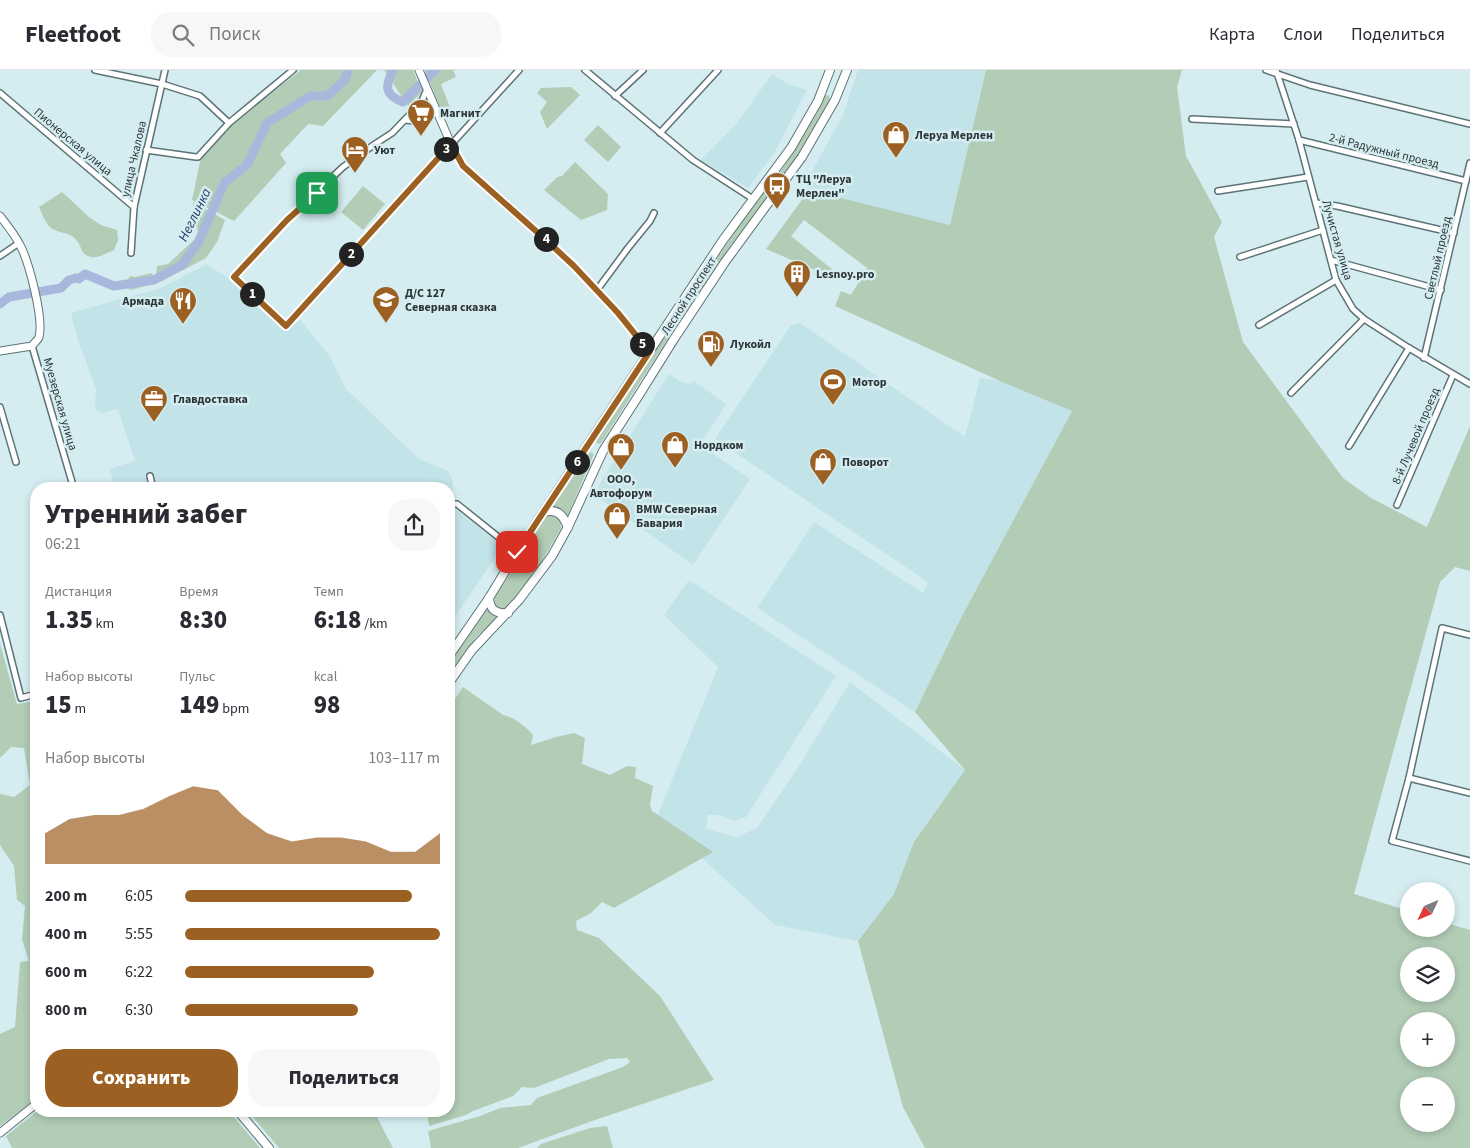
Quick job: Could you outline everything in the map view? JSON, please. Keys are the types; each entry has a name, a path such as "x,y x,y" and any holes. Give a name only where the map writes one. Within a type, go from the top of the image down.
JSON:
{"main road":[{"path":"419,70 451,144 463,166 546,240 597,290 650,351"},
{"name":"Лесной проспект","path":"455,647 686,296 791,148 805,126 821,94 830,70"},
{"name":"Лесной проспект","path":"455,674 472,650 508,613 541,572 568,527 603,451 739,241 802,157 835,100 847,70"},
{"path":"825,84 831,90 836,91 840,89"},
{"path":"821,94 830,93 835,100"},
{"name":"Муезерская улица","path":"0,216 19,242 34,287 39,338 32,346"},
{"path":"686,296 696,297 698,303"},
{"path":"0,351 32,346"},
{"path":"589,443 594,449 603,451"},
{"path":"544,512 550,510 558,512 564,518 568,527"},
{"path":"489,598 490,605 494,611 501,614 508,613"},
{"path":"0,1133 30,1109"},
{"path":"243,1117 269,1148"}],"street":[{"path":"96,70 162,84 200,96 229,123"},
{"name":"улица Чкалова","path":"130,253 134,207 165,70"},
{"path":"146,150 198,157 229,123 293,70"},
{"path":"426,88 421,103 392,133 343,167 287,220 234,277 286,326 519,70"},
{"path":"585,70 693,160 753,199"},
{"path":"615,96 643,70"},
{"path":"660,133 718,70"},
{"path":"1266,70 1277,72 1310,85 1470,124"},
{"name":"Лучистая улица","path":"1277,72 1294,124 1336,280 1353,309 1364,319 1424,358 1470,384"},
{"name":"Пионерская улица","path":"0,93 134,207"},
{"path":"421,103 433,102"},
{"path":"405,120 415,121 433,102"},
{"path":"1192,119 1294,124"},
{"name":"2-й Радужный проезд","path":"1298,140 1466,181"},
{"name":"Светлый проезд","path":"1424,358 1470,163"},
{"path":"1218,191 1308,177"},
{"path":"1316,203 1454,233"},
{"path":"597,290 650,221 654,213"},
{"path":"1240,258 1323,230"},
{"path":"0,256 19,242"},
{"path":"1331,260 1441,290"},
{"path":"1259,325 1336,280"},
{"path":"1292,392 1364,319"},
{"name":"Муезерская улица","path":"32,346 72,482"},
{"path":"1349,446 1409,348"},
{"name":"8-й Лучевой проезд","path":"1398,505 1453,375"},
{"path":"0,407 16,462"},
{"path":"150,476 151,482"},
{"path":"455,504 517,552"},
{"path":"0,615 21,698 30,696"},
{"path":"1470,635 1442,628 1409,778 1392,841 1470,861"},
{"path":"1409,778 1470,793"}],"shaded area":[{"path":"858,70 986,70 950,225 806,189 807,180 843,115"},
{"path":"772,74 786,83 807,90 774,153 748,188 701,160 737,123"},
{"path":"207,264 235,283 285,330 300,320 329,355 346,389 419,459 448,471 453,482 113,482 110,469 135,461 118,409 102,413 95,409 96,389 77,337 71,313 161,288"},
{"path":"800,323 965,437 980,378 1001,381 1072,411 961,618 915,712 757,608 814,522 923,593 928,582 715,439 791,325"},
{"path":"669,374 681,382 689,384 694,381 726,404 700,445 750,479 693,565 598,497 596,490"},
{"path":"455,509 503,546 455,616"},
{"path":"689,580 836,676 746,817 733,821 720,815 708,815 706,829 737,837 757,828 799,766 850,682 965,770 914,842 894,894 858,941 775,925 657,817 718,667 664,615"}],"green space":[{"path":"301,70 377,70 323,126 308,124 280,154 286,163 234,221 192,200 201,157 240,117"},
{"path":"384,70 413,70 422,92 408,106"},
{"path":"425,70 453,70 456,77 441,84 452,113 444,117"},
{"path":"986,70 1182,70 1177,87 1186,156 1222,222 1214,237 1243,342 1343,478 1371,498 1427,527 1470,426 1470,571 1455,567 1440,582 1354,894 1400,908 1400,938 1455,938 1455,926 1470,930 1470,1148 925,1148 903,1107 858,941 894,894 914,842 965,770 915,712 961,618 1072,411 1000,381 835,306 841,291 851,295 867,268 804,220 791,236 833,270 829,276 766,249 809,190 950,225"},
{"path":"571,87 580,95 547,129 540,112 547,102 537,93 541,88"},
{"path":"828,95 830,99 821,118 795,160 731,245 698,297 694,293 743,220 779,174 816,115 824,96"},
{"path":"598,125 621,147 608,162 584,140"},
{"path":"575,162 608,194 607,210 581,220 544,190 557,177 562,176"},
{"path":"363,186 385,204 363,230 341,212"},
{"path":"62,192 89,217 101,225 117,230 118,240 114,250 98,257 88,256 71,235 50,227 39,207"},
{"path":"193,202 225,220 217,242 206,258 160,282 156,274 157,266 168,264 194,240 198,233"},
{"path":"151,273 153,275 153,284 131,290 128,289 127,281 130,276 135,277"},
{"path":"692,300 692,306 665,343 601,443 597,444 596,440 634,385 661,340 687,302"},
{"path":"590,452 594,454 567,517 564,511 553,506"},
{"path":"553,514 560,520 561,528 536,572 510,606 506,609 498,608 495,603 495,596 518,563 543,519"},
{"path":"486,608 498,617 477,636 455,666 455,654"},
{"path":"0,644 17,704 30,702 30,785 24,748 11,747 0,758"},
{"path":"463,687 503,715 512,718 523,726 533,735 531,745 574,733 585,738 582,764 610,775 627,766 636,767 635,778 653,786 650,805 652,811 713,852 614,908 602,902 591,913 576,921 577,930 599,938 660,996 714,1080 518,1148 431,1148 428,1131 480,1116 500,1108 531,1105 537,1098 623,1067 630,1062 627,1058 609,1059 534,1088 522,1087 513,1096 466,1115 429,1126 428,1117 455,1117 455,699"},
{"path":"30,785 30,1103 0,1126 0,1034 15,1027 20,962 29,961 22,939 25,906 17,900 14,866 0,845 0,794 14,797"},
{"path":"30,1117 234,1117 260,1148 12,1148 6,1136"},
{"path":"253,1117 378,1117 393,1148 279,1148"},
{"path":"607,1126 613,1148 537,1148 541,1144 590,1128"}],"waterway":[{"name":"Неглинка","path":"0,304 9,297 61,288 69,280 79,279 85,274 114,286 154,280 182,265 198,243 225,182 247,165 267,123 310,96 327,96 345,80 348,70"},
{"name":"Неглинка","path":"393,70 388,85 389,93 403,102 435,70"}],"place":[{"name":"Магнит","path":"421,137"},
{"name":"Леруа Мерлен","path":"896,159"},
{"name":"Уют","path":"355,174"},
{"name":"ТЦ \"Леруа Мерлен\"","path":"777,210"},
{"name":"Lesnoy.pro","path":"797,298"},
{"name":"Д/С 127 Северная сказка","path":"386,324"},
{"name":"Армада","path":"183,325"},
{"name":"Лукойл","path":"711,368"},
{"name":"Мотор","path":"833,406"},
{"name":"Главдоставка","path":"154,423"},
{"name":"Нордком","path":"675,469"},
{"name":"ООО, Автофорум","path":"621,471"},
{"name":"Поворот","path":"823,486"},
{"name":"BMW Северная Бавария","path":"617,540"}],"route":[{"path":"317,193 287,220 234,277 286,326 451,144 463,166 574,266 650,351 517,552"}]}
